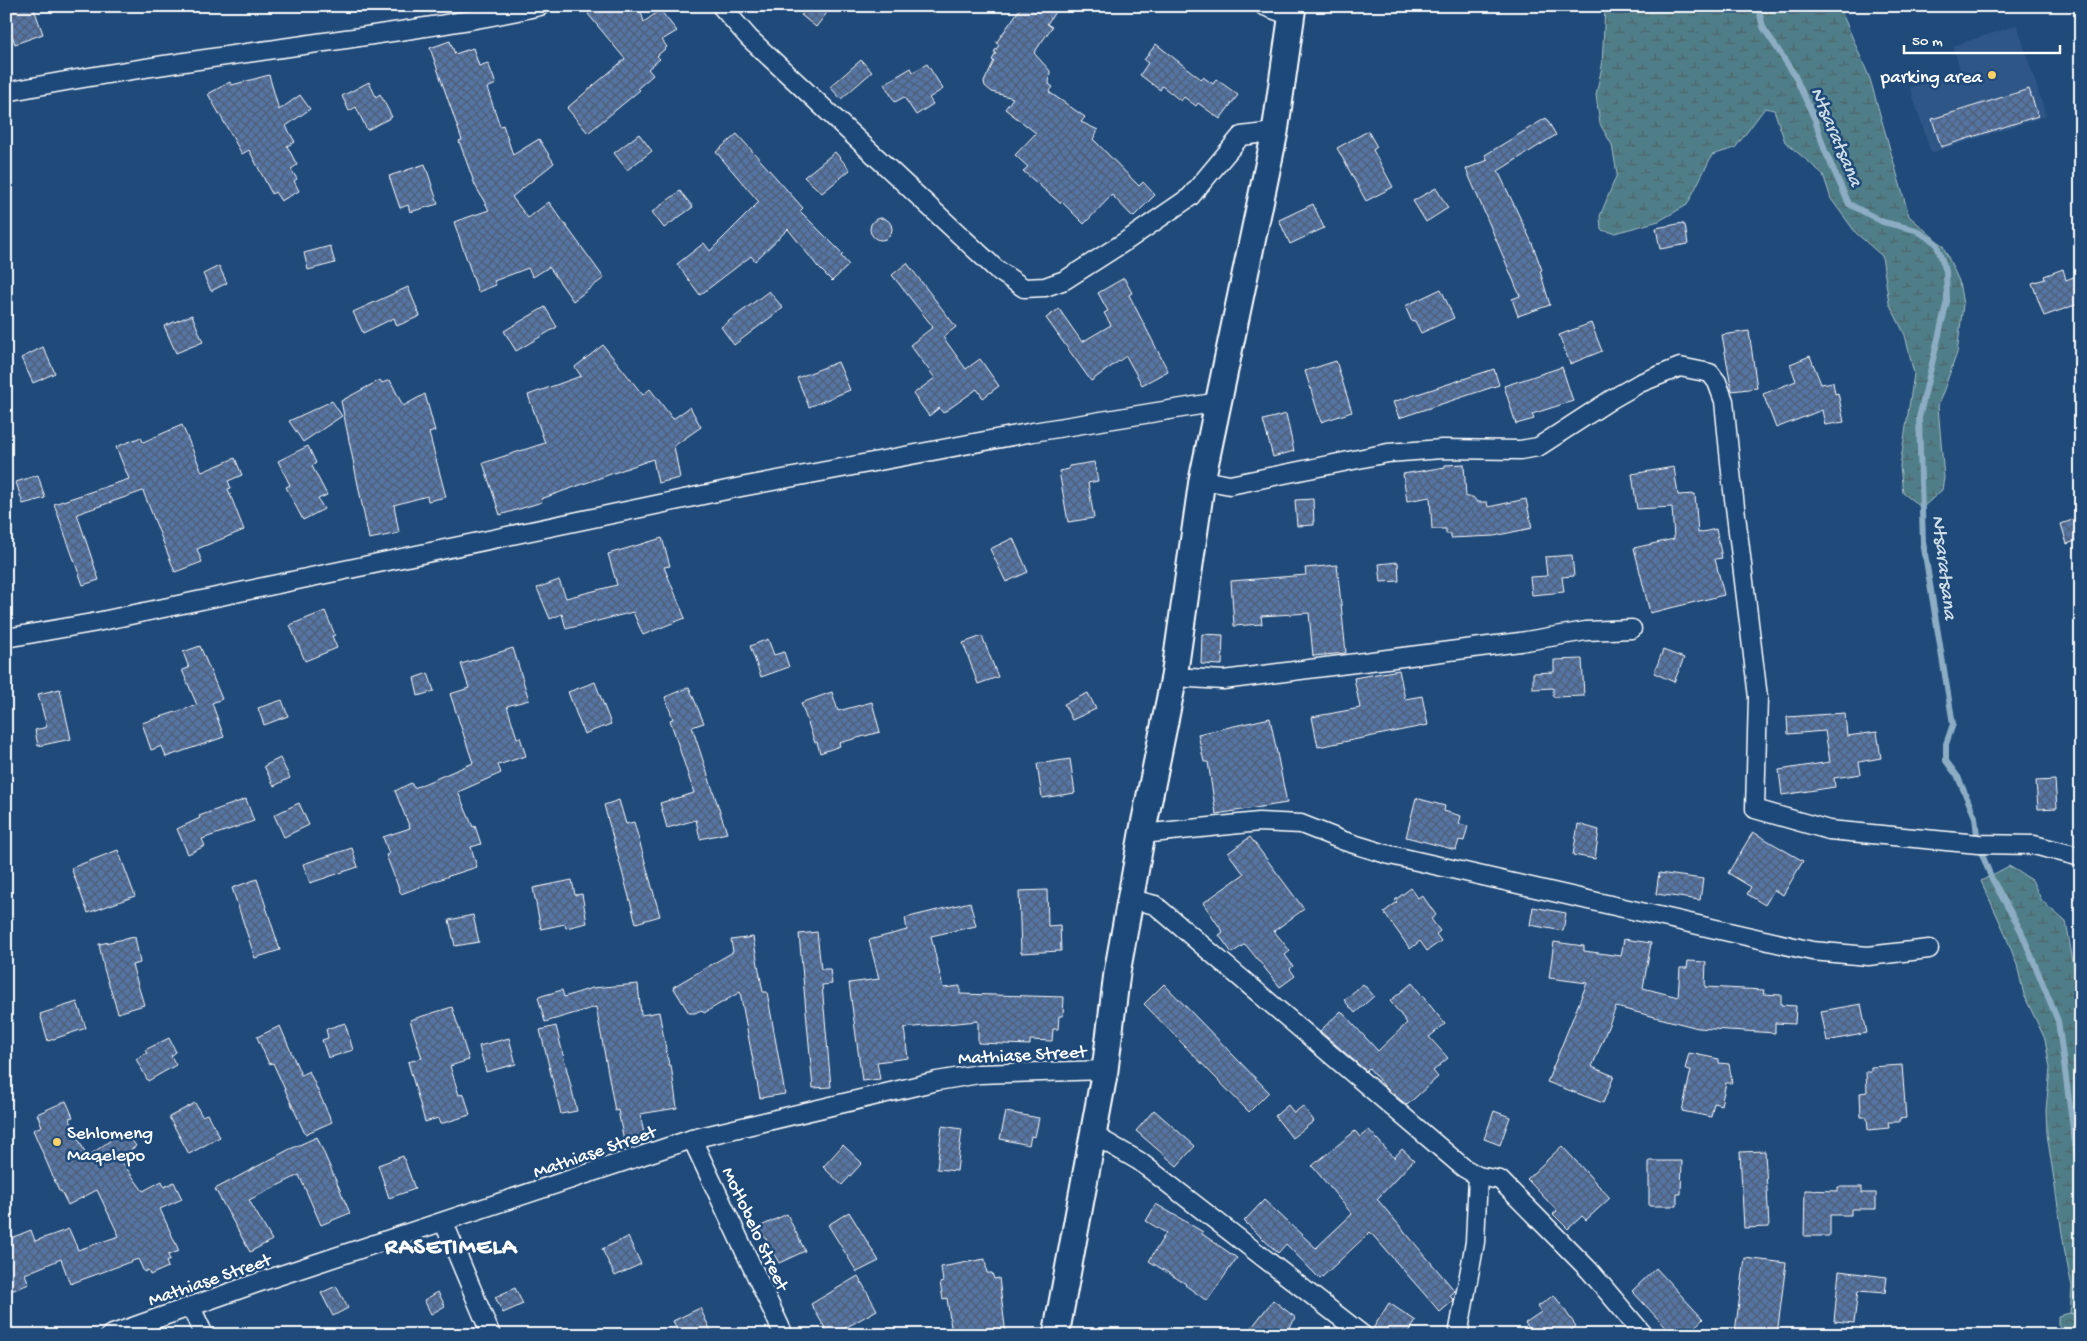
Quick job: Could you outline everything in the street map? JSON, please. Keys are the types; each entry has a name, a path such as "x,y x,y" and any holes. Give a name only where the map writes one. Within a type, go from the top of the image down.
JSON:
{"main road":[{"path":"1056,1335 1094,1135 1105,1070 1117,974 1142,834 1174,677 1202,480 1275,132 1292,11"}],"street":[{"path":"6,92 83,77 402,30 504,14 540,6"},
{"path":"721,6 749,38 996,270 1024,288 1045,287 1065,280 1126,242 1190,197 1241,136 1275,132"},
{"path":"1264,6 1292,11"},
{"path":"1202,480 1230,485 1388,453 1442,449 1520,450 1538,447 1640,383 1680,367 1710,373 1717,382 1724,401 1758,697 1755,809 1829,830 1978,844 2034,845 2081,857"},
{"path":"6,638 92,623 510,534 696,498 741,487 1033,432 1219,402"},
{"path":"1174,677 1223,680 1586,632 1632,629"},
{"path":"1142,834 1259,822 1301,824 1344,842 1386,854 1812,951 1868,956 1929,949"},
{"path":"1131,899 1155,905 1464,1168 1478,1176 1500,1180 1588,1270 1644,1335"},
{"name":"Mathiase Street","path":"110,1335 191,1308 257,1283 444,1223 692,1139 937,1081 979,1074 1105,1070"},
{"path":"1094,1135 1139,1161 1362,1335"},
{"name":"Motlobelo Street","path":"692,1139 784,1335"},
{"path":"1458,1335 1475,1242 1478,1176"},
{"path":"444,1223 491,1335"},
{"path":"191,1308 204,1335"}],"shaded area":[{"name":"parking area","path":"2017,25 2046,116 1931,153 1910,87 1961,72 1953,46"}],"green space":[{"path":"1605,6 1839,6 1870,79 1909,216 1943,246 1959,281 1963,305 1957,353 1938,406 1944,478 1942,490 1922,508 1903,493 1900,466 1914,374 1905,335 1889,303 1882,256 1856,233 1831,199 1823,174 1785,142 1774,110 1765,108 1735,148 1712,155 1687,205 1659,221 1615,233 1601,230 1600,216 1617,174 1612,145 1600,124 1596,95 1602,66"},
{"path":"2009,866 2032,880 2042,901 2066,922 2081,1006 2081,1317 2070,1313 2072,1287 2047,1134 2046,1110 2050,1068 2045,1039 2024,995 2017,965 1981,881"},
{"path":"2070,1313 2081,1317 2081,1335 2066,1335 2058,1324 2058,1316"}],"building":[{"path":"6,6 33,6 43,34 15,44 6,19"},
{"path":"597,6 639,6 644,22 660,10 677,31 662,40 667,47 657,56 660,59 648,69 653,75 638,88 640,90 588,133 567,108 625,59 588,14"},
{"path":"809,6 832,6 816,27 801,15"},
{"path":"1022,6 1059,6 1047,24 1052,27 1034,53 1050,71 1049,84 1053,87 1049,92 1085,117 1081,122 1098,130 1093,139 1139,186 1143,182 1155,195 1133,217 1112,195 1084,224 1062,202 1060,203 1023,171 1028,167 1015,155 1036,133 1005,109 1013,98 992,92 985,86 984,82 994,61 992,60 996,53 994,52 999,45 996,43"},
{"path":"450,41 455,54 473,48 479,66 488,63 496,84 487,88 500,126 503,125 513,155 539,139 554,163 512,197 528,218 549,202 604,278 573,301 549,267 533,277 528,268 494,281 496,285 478,292 454,222 489,210 475,185 459,141 462,140 430,48"},
{"path":"1156,44 1201,79 1203,77 1213,84 1216,79 1238,95 1220,119 1198,103 1196,106 1184,97 1181,101 1162,86 1160,90 1140,75 1148,63 1144,60"},
{"path":"861,60 872,72 841,99 830,87"},
{"path":"927,64 943,89 929,98 933,104 916,115 904,97 895,102 884,84 911,68 913,72"},
{"path":"269,75 279,110 300,95 310,109 286,126 295,142 287,146 297,165 291,169 297,179 294,181 299,191 281,201 275,192 272,194 249,150 242,154 208,94 230,82 232,85"},
{"path":"369,82 376,97 380,94 392,117 367,130 356,107 349,111 342,96"},
{"path":"2029,89 2038,116 1941,147 1932,119"},
{"path":"1546,118 1556,135 1498,171 1532,243 1542,270 1540,271 1550,305 1518,316 1512,299 1520,296 1466,169 1488,160 1485,155"},
{"path":"1368,131 1377,147 1373,150 1393,187 1366,201 1337,148"},
{"path":"639,134 652,151 627,170 614,153"},
{"path":"737,134 803,208 800,211 843,254 841,256 849,265 832,281 818,267 788,229 755,261 751,256 700,295 677,264 704,243 710,251 759,202 716,152"},
{"path":"835,152 850,170 822,193 804,177"},
{"path":"425,164 438,204 410,212 408,205 400,208 389,176"},
{"path":"1436,188 1448,208 1426,222 1413,201"},
{"path":"680,191 693,207 664,228 652,212"},
{"path":"1313,204 1324,228 1290,244 1279,220"},
{"path":"881,218 889,221 892,229 889,237 881,240 873,237 870,229 873,221"},
{"path":"1683,223 1688,244 1660,249 1656,228"},
{"path":"330,246 335,263 308,270 304,253"},
{"path":"907,263 956,327 943,337 966,369 980,359 999,386 983,398 977,389 943,413 939,408 929,416 913,394 935,378 910,345 933,327 892,275"},
{"path":"219,266 227,283 211,291 203,274"},
{"path":"2063,269 2066,280 2081,274 2081,303 2044,316 2032,283 2045,279 2044,276"},
{"path":"1124,278 1132,293 1129,295 1168,371 1142,385 1126,356 1091,381 1046,318 1059,309 1082,342 1111,325 1104,313 1108,311 1098,293"},
{"path":"408,287 420,316 397,326 394,318 363,333 353,312"},
{"path":"1441,289 1454,318 1421,333 1415,321 1412,322 1405,306"},
{"path":"769,291 783,308 734,345 721,327"},
{"path":"545,307 557,327 516,351 504,331"},
{"path":"192,315 203,342 176,353 164,326"},
{"path":"1591,323 1602,351 1570,364 1559,335"},
{"path":"1749,331 1757,388 1732,391 1722,335"},
{"path":"603,345 643,395 650,389 673,419 690,407 701,427 674,446 680,478 658,483 653,459 541,499 542,502 500,515 483,463 545,443 528,395 581,376 575,367"},
{"path":"43,347 55,373 33,383 21,358"},
{"path":"1810,356 1821,384 1833,382 1835,394 1838,393 1844,422 1825,425 1822,410 1776,428 1763,394 1796,381 1790,364"},
{"path":"1336,361 1352,412 1321,422 1305,371"},
{"path":"838,362 850,390 809,407 797,378"},
{"path":"1562,367 1573,401 1532,414 1534,419 1516,424 1504,386"},
{"path":"1494,369 1499,385 1399,418 1393,402"},
{"path":"380,380 382,383 390,380 403,406 425,394 435,431 429,433 446,497 428,501 427,496 394,505 399,533 369,539 341,401"},
{"path":"332,401 342,416 303,442 289,421"},
{"path":"1286,414 1294,451 1273,457 1263,420"},
{"path":"182,425 202,472 235,458 242,475 228,481 231,488 228,489 244,530 197,549 202,562 175,572 143,491 77,514 99,580 83,585 54,504 129,479 116,447 141,437 143,442"},
{"path":"308,446 316,463 312,466 327,495 318,499 324,509 303,520 286,487 290,485 278,461"},
{"path":"1094,462 1098,481 1088,483 1094,518 1068,522 1059,471 1069,469 1069,466"},
{"path":"1464,464 1466,497 1473,497 1477,502 1487,502 1488,507 1526,499 1532,528 1494,536 1451,538 1451,534 1446,534 1446,529 1432,529 1430,497 1407,501 1403,474 1445,467 1445,465"},
{"path":"1674,467 1678,495 1695,494 1698,533 1716,529 1722,558 1715,559 1724,595 1650,613 1634,548 1674,539 1672,507 1637,509 1632,474"},
{"path":"38,475 45,498 23,504 16,482"},
{"path":"1313,499 1314,525 1297,526 1295,500"},
{"path":"2081,517 2081,539 2067,544 2061,524"},
{"path":"662,538 670,566 664,567 685,618 643,635 633,612 566,629 562,614 550,619 537,588 559,580 566,598 617,585 608,554"},
{"path":"1013,538 1028,572 1006,582 990,549"},
{"path":"1572,555 1574,576 1562,577 1564,592 1532,595 1530,577 1547,576 1545,557"},
{"path":"1398,562 1399,581 1381,582 1379,564"},
{"path":"1337,565 1346,653 1313,656 1309,613 1261,616 1262,624 1234,626 1231,581 1306,575 1305,568"},
{"path":"325,611 335,635 332,636 337,648 305,661 290,625"},
{"path":"1202,634 1223,635 1222,665 1201,664"},
{"path":"982,636 998,677 978,684 963,643"},
{"path":"768,639 774,655 784,652 789,667 761,677 750,646"},
{"path":"200,646 222,699 212,703 224,737 166,757 162,746 151,750 142,723 197,705 182,670 189,668 183,652"},
{"path":"513,648 529,700 507,706 517,738 520,737 526,756 498,765 501,773 458,792 473,827 475,826 481,844 471,847 477,867 401,894 386,855 389,854 383,837 410,828 395,791 411,783 414,788 473,763 450,694 469,688 461,664"},
{"path":"1663,650 1684,658 1674,682 1654,673"},
{"path":"1582,659 1584,696 1553,697 1553,688 1533,689 1533,673 1554,672 1554,660"},
{"path":"1399,670 1405,699 1422,696 1428,725 1318,747 1312,717 1360,708 1354,678"},
{"path":"428,673 434,691 418,696 414,678"},
{"path":"595,682 611,724 584,734 568,692"},
{"path":"689,687 704,723 692,727 727,833 700,839 696,820 667,828 660,803 694,793 670,720 673,719 665,697"},
{"path":"60,689 71,739 38,746 35,730 47,727 38,694"},
{"path":"832,692 838,711 872,702 880,732 839,743 840,746 820,753 801,703"},
{"path":"1088,693 1096,709 1072,720 1064,704"},
{"path":"282,700 288,716 264,725 258,708"},
{"path":"1845,713 1847,736 1877,732 1881,758 1859,762 1861,774 1834,778 1835,787 1782,795 1779,770 1830,762 1825,731 1788,734 1787,717"},
{"path":"1270,718 1287,803 1216,814 1208,762 1204,762 1198,734"},
{"path":"280,758 290,778 274,786 264,766"},
{"path":"1070,759 1075,793 1042,798 1037,764"},
{"path":"2055,780 2057,808 2038,809 2036,781"},
{"path":"1416,798 1445,806 1444,811 1461,816 1459,824 1468,826 1464,841 1459,840 1456,850 1406,837"},
{"path":"246,799 254,821 202,839 205,846 188,854 177,829 200,818 199,816"},
{"path":"619,800 626,824 634,822 660,916 636,923 604,805"},
{"path":"299,803 309,825 284,837 274,815"},
{"path":"1578,824 1599,830 1595,859 1573,855"},
{"path":"1753,832 1803,861 1783,895 1774,890 1765,905 1747,894 1751,887 1728,873"},
{"path":"1250,837 1304,909 1274,931 1290,951 1285,955 1293,966 1290,969 1295,976 1280,987 1245,944 1232,953 1219,935 1223,932 1203,903 1244,874 1228,853"},
{"path":"352,848 358,867 310,883 303,864"},
{"path":"118,850 135,896 88,913 71,868"},
{"path":"1659,873 1703,879 1700,900 1656,894"},
{"path":"257,879 280,950 255,958 232,888"},
{"path":"572,880 575,895 582,894 587,923 566,928 565,924 541,929 533,888"},
{"path":"1411,888 1418,898 1422,895 1436,915 1431,919 1440,931 1436,934 1441,941 1427,951 1420,941 1410,949 1384,912 1397,902 1395,900"},
{"path":"1047,890 1048,926 1060,925 1061,951 1021,953 1019,891"},
{"path":"970,902 976,926 931,936 943,988 960,986 960,994 1064,997 1063,1016 1059,1016 1058,1029 1053,1029 1052,1041 1030,1040 1030,1045 978,1043 978,1021 904,1028 908,1058 877,1062 880,1079 862,1081 849,983 879,979 869,940 907,930 905,918"},
{"path":"1533,907 1566,913 1563,931 1530,925"},
{"path":"473,915 479,942 455,946 449,920"},
{"path":"817,932 821,969 830,969 832,984 822,985 831,1087 813,1088 799,934"},
{"path":"135,937 140,963 132,965 144,1005 118,1013 104,969 99,944"},
{"path":"753,937 763,992 767,992 785,1094 760,1098 740,992 704,1013 701,1010 689,1013 673,987 733,952 731,940"},
{"path":"1624,939 1651,943 1643,988 1678,997 1680,968 1687,968 1688,961 1706,962 1705,987 1764,990 1763,994 1781,995 1781,1005 1796,1006 1795,1024 1775,1023 1775,1033 1698,1028 1616,1007 1592,1067 1614,1076 1603,1103 1547,1082 1587,983 1549,978 1554,942 1584,946 1584,951 1621,956"},
{"path":"1412,983 1445,1024 1429,1037 1448,1058 1433,1071 1438,1077 1407,1105 1387,1089 1369,1068 1366,1071 1320,1031 1341,1011 1378,1051 1407,1023 1390,1001"},
{"path":"638,984 641,1015 659,1012 669,1065 671,1065 677,1108 640,1114 646,1143 625,1147 618,1110 615,1111 596,1007 545,1022 538,997 562,990 564,997 592,988"},
{"path":"1164,984 1269,1092 1249,1112 1144,1004"},
{"path":"1363,984 1374,996 1355,1013 1344,1000"},
{"path":"77,1002 86,1028 48,1041 40,1014"},
{"path":"1861,1004 1867,1033 1827,1041 1821,1011"},
{"path":"452,1007 469,1060 450,1066 459,1095 464,1094 470,1115 440,1124 438,1118 425,1122 408,1062 422,1058 410,1020"},
{"path":"345,1023 353,1050 328,1058 322,1040 328,1038 326,1029"},
{"path":"280,1026 301,1075 309,1071 332,1122 305,1134 273,1063 269,1064 257,1037"},
{"path":"556,1026 577,1111 561,1114 540,1030"},
{"path":"169,1038 176,1052 171,1056 176,1065 148,1081 136,1059 147,1053 145,1050"},
{"path":"509,1038 516,1064 486,1072 479,1046"},
{"path":"1689,1053 1719,1059 1719,1063 1729,1064 1732,1083 1726,1083 1721,1105 1714,1103 1711,1117 1682,1111 1691,1070 1685,1069"},
{"path":"1902,1065 1906,1118 1899,1119 1899,1122 1888,1122 1889,1128 1868,1130 1867,1117 1861,1117 1860,1093 1867,1092 1866,1072 1871,1072 1871,1067"},
{"path":"66,1101 73,1117 69,1118 87,1157 125,1130 136,1146 119,1158 143,1191 162,1181 164,1187 174,1182 182,1199 160,1209 179,1251 168,1255 170,1260 166,1262 168,1267 150,1275 148,1270 144,1272 138,1259 70,1284 61,1259 25,1274 29,1284 6,1293 6,1240 31,1230 35,1241 69,1229 78,1250 119,1236 97,1190 68,1205 61,1191 59,1191 33,1130 42,1126 37,1114"},
{"path":"195,1103 202,1116 207,1114 220,1137 189,1154 169,1117"},
{"path":"1288,1105 1294,1113 1303,1106 1314,1121 1292,1138 1275,1116"},
{"path":"1154,1110 1195,1146 1177,1166 1136,1131"},
{"path":"1494,1111 1510,1117 1500,1145 1484,1139"},
{"path":"1006,1112 1039,1118 1035,1137 1031,1136 1029,1145 1000,1139"},
{"path":"942,1126 962,1129 957,1171 937,1169"},
{"path":"1369,1130 1394,1158 1402,1149 1414,1160 1377,1199 1455,1291 1450,1296 1454,1300 1440,1312 1370,1232 1320,1279 1286,1244 1278,1253 1244,1221 1264,1200 1316,1248 1352,1214 1312,1166 1355,1131 1360,1137"},
{"path":"317,1137 350,1213 321,1225 299,1175 249,1200 272,1240 250,1252 215,1189 288,1150"},
{"path":"843,1145 862,1163 842,1185 823,1167"},
{"path":"1562,1146 1610,1198 1586,1220 1582,1216 1568,1229 1553,1214 1557,1211 1527,1179"},
{"path":"1765,1151 1769,1227 1744,1228 1740,1152"},
{"path":"403,1156 415,1189 389,1198 378,1165"},
{"path":"1649,1161 1682,1161 1681,1194 1677,1194 1677,1206 1649,1206"},
{"path":"1838,1187 1862,1187 1862,1193 1876,1193 1876,1209 1851,1209 1851,1215 1830,1215 1830,1236 1804,1236 1805,1190 1838,1191"},
{"path":"1156,1204 1203,1232 1202,1234 1237,1258 1207,1301 1186,1284 1149,1261 1166,1233 1146,1221"},
{"path":"849,1212 879,1261 857,1272 828,1225"},
{"path":"787,1214 805,1251 779,1263 759,1227"},
{"path":"628,1237 641,1264 615,1276 602,1249"},
{"path":"1745,1258 1786,1263 1777,1335 1735,1332"},
{"path":"985,1259 987,1273 992,1273 994,1279 999,1278 1006,1335 952,1335 947,1298 943,1299 940,1283 943,1282 941,1267"},
{"path":"1656,1268 1703,1319 1686,1335 1673,1335 1632,1291"},
{"path":"1839,1271 1887,1277 1885,1293 1858,1291 1854,1323 1834,1321"},
{"path":"858,1276 877,1310 833,1335 829,1335 811,1304"},
{"path":"336,1286 348,1308 333,1316 321,1293"},
{"path":"515,1288 523,1304 503,1313 495,1297"},
{"path":"438,1292 445,1306 431,1314 424,1300"},
{"path":"1554,1295 1576,1326 1564,1335 1534,1335 1525,1323 1541,1312 1537,1307"},
{"path":"1273,1300 1296,1318 1283,1335 1246,1335"},
{"path":"1389,1303 1416,1321 1407,1335 1373,1335 1372,1330"},
{"path":"700,1308 713,1335 680,1335 673,1321"}],"waterway":[{"name":"Ntsaratsana","path":"1758,6 1763,27 1794,74 1849,204 1883,222 1916,230 1936,243 1946,271 1947,301 1919,418 1923,542 1953,724 1946,744 1946,761 1958,777 1975,817 1978,844 1991,877 2021,931 2058,1021 2081,1186"}],"place":[{"name":"parking area","path":"1992,75"},
{"name":"Sehlomeng Maqelepo","path":"57,1142"}],"district":[{"name":"RASETIMELA","path":"451,1245"}]}
